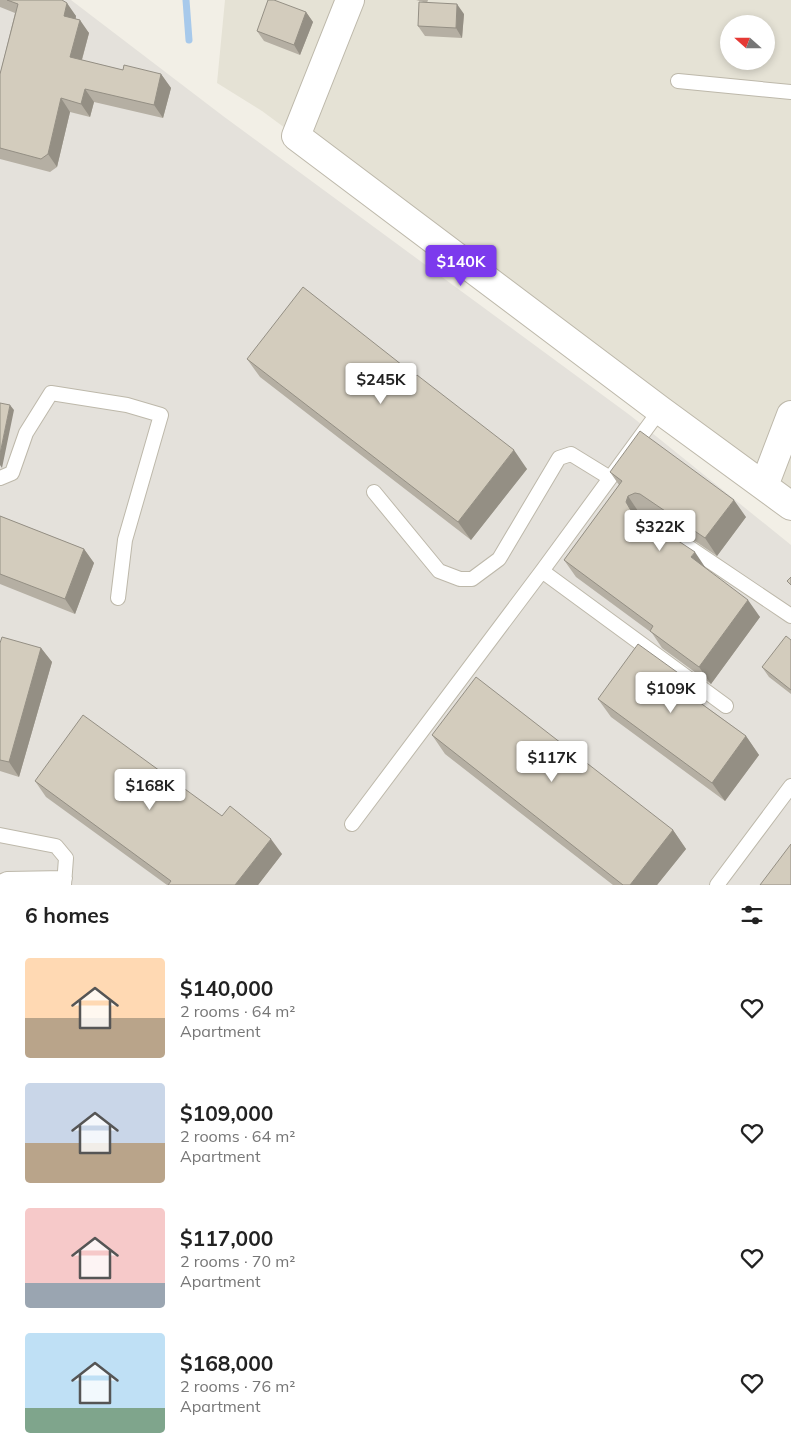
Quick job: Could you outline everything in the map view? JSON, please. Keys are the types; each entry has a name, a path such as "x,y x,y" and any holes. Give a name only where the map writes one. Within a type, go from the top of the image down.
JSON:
{"street":[{"path":"350,0 296,136 660,410 791,506"},
{"path":"764,486 791,415"}],"lane":[{"path":"678,81 791,92"},
{"path":"0,478 12,473 26,433 51,393 127,405 161,415 125,540 118,598"},
{"path":"352,824 660,410"},
{"path":"374,492 439,571 460,579 472,579 499,559 558,458 571,454 610,478"},
{"path":"647,519 791,616"},
{"path":"542,571 726,706"},
{"path":"716,885 791,786"},
{"path":"0,835 56,846 66,858 65,881 7,879 0,882"}],"shaded area":[{"path":"0,0 71,0 223,116 631,416 791,545 791,885 0,885"},
{"path":"225,0 791,0 791,501 262,111 217,83"}],"building":[{"path":"7,0 62,0 67,3 64,16 80,20 70,57 123,70 124,65 161,74 154,105 85,89 81,104 61,98 48,154 41,159 0,148 0,74 18,4"},
{"path":"268,0 274,0 306,12 294,45 257,31"},
{"path":"419,2 457,4 456,28 418,26"},
{"path":"303,287 514,450 458,522 247,359"},
{"path":"0,403 10,405 0,454"},
{"path":"640,431 734,500 705,538 640,494 635,493 628,496 626,502 630,509 695,552 691,557 748,600 699,667 650,631 653,626 564,560 622,481 610,472"},
{"path":"0,516 84,549 65,599 0,574"},
{"path":"791,577 791,585 787,581"},
{"path":"786,636 791,640 791,690 762,667"},
{"path":"2,637 41,648 9,762 0,760 0,643"},
{"path":"638,644 688,680 681,689 746,736 712,783 598,699"},
{"path":"476,677 673,830 630,885 623,885 432,735"},
{"path":"83,715 222,816 230,806 271,839 235,885 168,885 171,881 35,781"},
{"path":"791,844 791,885 760,885"}],"waterway":[{"path":"186,0 189,40"}]}
